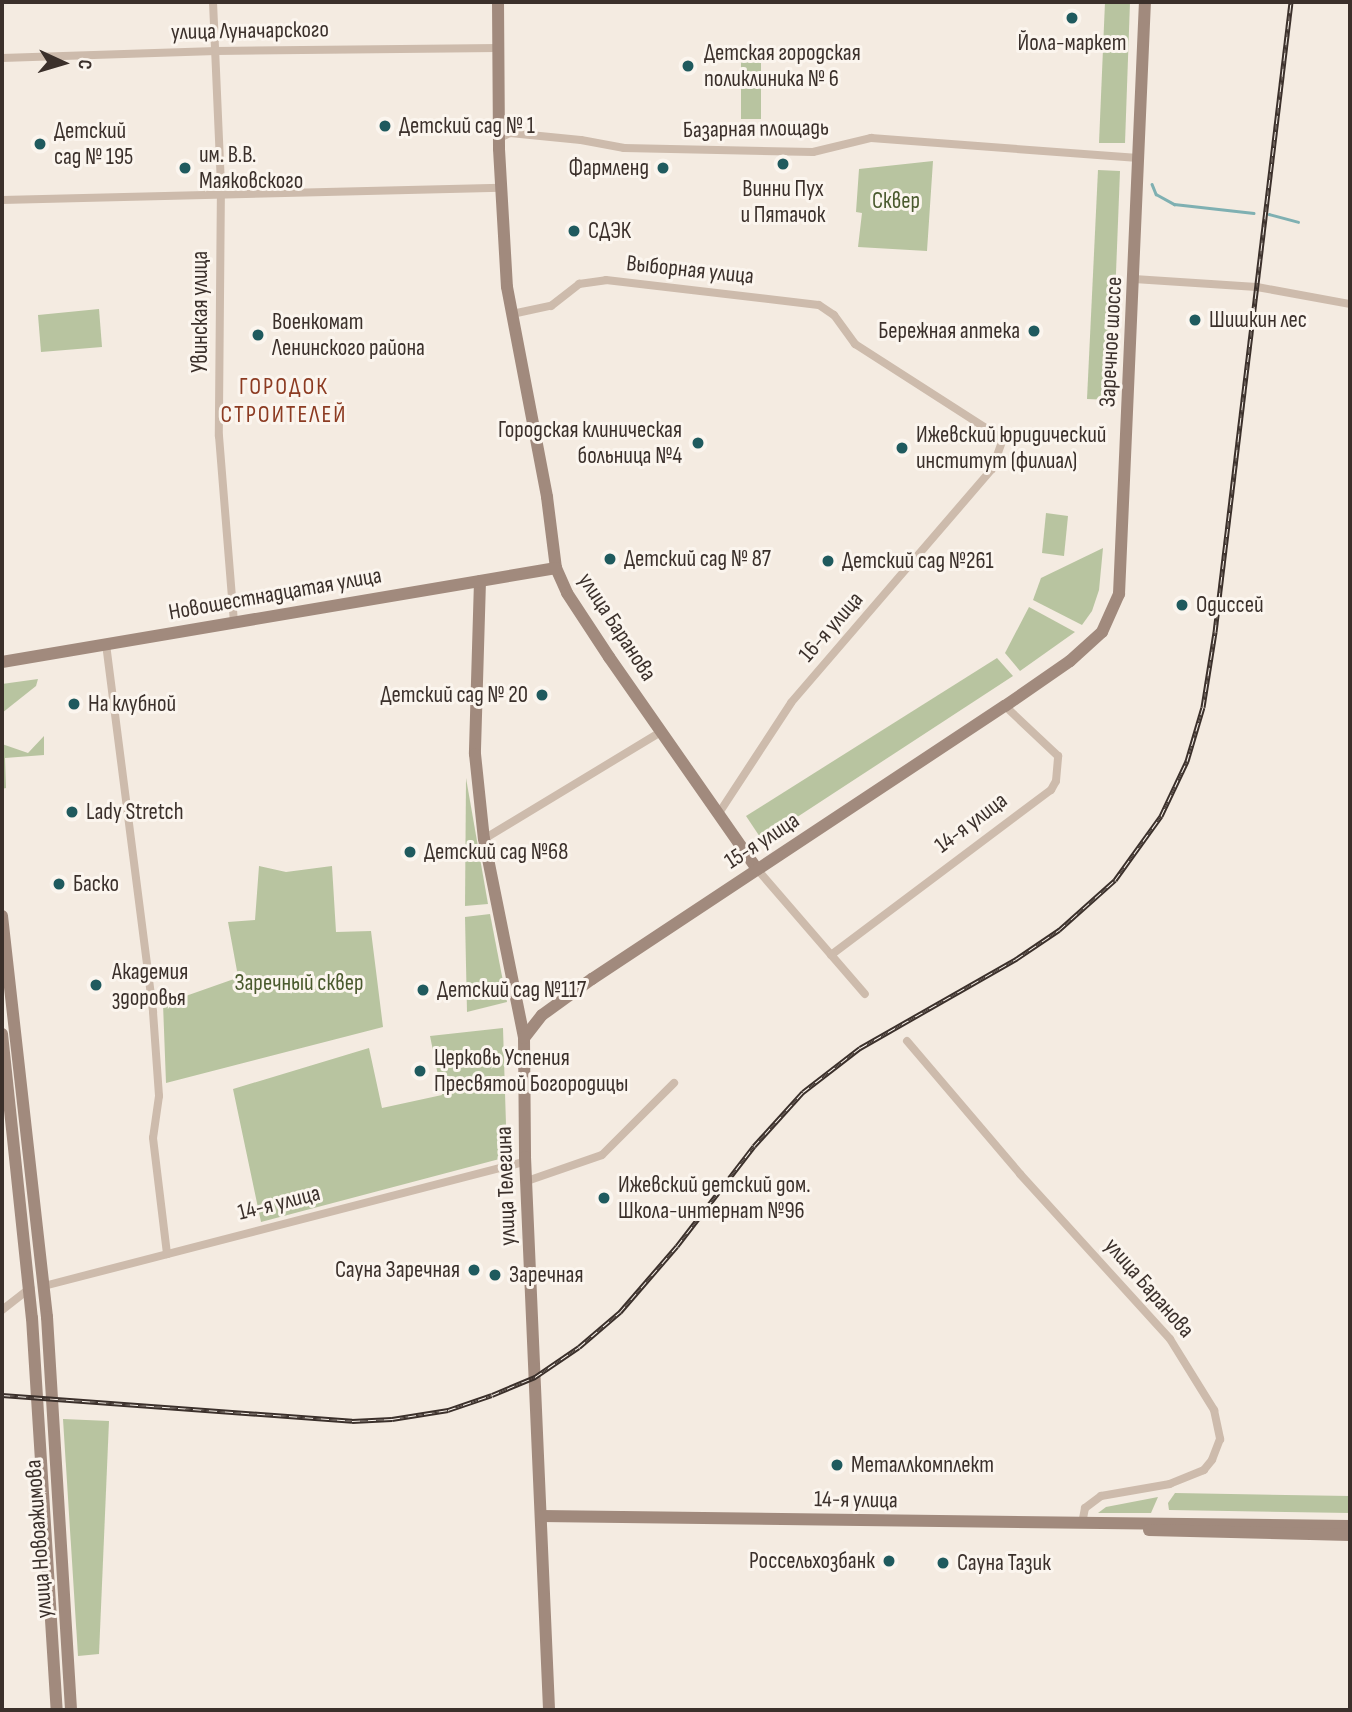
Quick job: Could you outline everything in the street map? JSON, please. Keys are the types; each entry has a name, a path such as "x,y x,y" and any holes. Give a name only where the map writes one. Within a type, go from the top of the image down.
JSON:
{"main road":[{"name":"улица Баранова","path":"498,2 503,249 512,314 548,504 556,568 574,604 758,869"},
{"name":"Заречное шоссе","path":"1030,688 1070,661 1102,632 1119,593 1146,2"},
{"name":"Новошестнадцатая улица","path":"2,662 556,568"},
{"name":"улица Телегина","path":"480,581 475,754 484,839 524,1038 526,1161 549,1710"},
{"name":"15-я улица","path":"524,1038 542,1015 1030,688"},
{"name":"улица Новоажимова","path":"2,916 44,1286 71,1710"},
{"name":"улица Новоажимова","path":"2,1034 30,1289 57,1710"},
{"path":"30,1289 44,1286"},
{"name":"14-я улица","path":"541,1516 1170,1527"},
{"path":"1170,1527 1350,1526"},
{"path":"1170,1527 1350,1535"}],"street":[{"name":"Увинская улица","path":"213,2 221,193 219,436 234,622"},
{"name":"улица Луначарского","path":"2,58 216,51 498,48"},
{"name":"Базарная площадь","path":"499,138 510,133 582,140 624,148 813,152 870,138 1139,158"},
{"path":"2,200 501,188"},
{"path":"1134,279 1257,287 1350,304"},
{"name":"Выборная улица","path":"512,314 551,306 579,284 606,280 819,304 834,314 855,344 1003,439"},
{"name":"16-я улица","path":"719,813 791,703 992,469 1003,439"},
{"path":"106,644 155,1032 159,1096 153,1138 167,1254"},
{"name":"14-я улица","path":"831,955 1051,790 1056,780 1058,756 1005,706"},
{"path":"484,839 662,731"},
{"name":"улица Баранова","path":"758,869 865,994"},
{"name":"улица Баранова","path":"907,1041 1020,1174 1170,1339 1214,1410 1220,1439 1212,1460 1204,1470 1170,1484 1101,1496 1089,1503 1083,1515 1087,1525"},
{"path":"527,1181 602,1155 674,1083"},
{"name":"14-я улица","path":"44,1286 526,1161"},
{"path":"2,1310 30,1289"}],"green space":[{"path":"1105,2 1130,2 1125,143 1099,143"},
{"path":"741,61 761,61 761,119 741,119"},
{"name":"Сквер","path":"933,161 927,251 858,247 862,213 856,212 859,169"},
{"path":"1098,170 1120,171 1111,400 1087,399"},
{"path":"99,309 102,347 41,352 38,315"},
{"path":"1046,513 1068,516 1064,556 1042,553"},
{"path":"1103,548 1099,590 1092,611 1082,625 1033,600 1041,578"},
{"path":"1029,607 1075,632 1020,671 1005,653"},
{"path":"997,658 1013,676 762,840 746,816"},
{"path":"38,679 36,686 2,713 2,684"},
{"path":"44,736 44,755 5,758 6,788 2,789 2,744 28,753"},
{"path":"466,778 488,904 465,906"},
{"name":"Заречный сквер","path":"259,866 286,872 332,866 336,932 371,931 383,1027 166,1083 163,1004 234,979 237,971 228,922 255,920"},
{"path":"490,914 507,1002 467,1012 465,917"},
{"path":"503,1028 507,1157 261,1222 233,1089 369,1048 382,1108 442,1095 430,1036"},
{"path":"63,1419 109,1421 99,1654 78,1656"},
{"path":"1175,1493 1350,1496 1350,1513 1169,1510 1168,1503"},
{"path":"1158,1497 1151,1513 1098,1513 1106,1507"}],"waterway":[{"path":"1152,184 1156,194 1174,204 1253,213"},
{"path":"1269,214 1298,222"}],"railway":[{"path":"2,1395 352,1421 392,1419 448,1410 535,1377 579,1347 620,1312 677,1246 754,1146 803,1092 860,1048 1016,959 1059,930 1115,880 1161,816 1187,761 1203,707 1215,632 1291,2"}],"place":[{"name":"Йола-маркет","path":"1072,18"},
{"name":"Детская городская поликлиника № 6","path":"688,66"},
{"name":"Детский сад № 1","path":"385,126"},
{"name":"Детский сад № 195","path":"40,144"},
{"name":"Винни Пух и Пятачок","path":"783,164"},
{"name":"им. В.В. Маяковского","path":"185,168"},
{"name":"Фармленд","path":"663,168"},
{"name":"СДЭК","path":"574,231"},
{"name":"Шишкин лес","path":"1195,320"},
{"name":"Бережная аптека","path":"1034,331"},
{"name":"Военкомат Ленинского района","path":"258,335"},
{"name":"Городская клиническая больница №4","path":"698,443"},
{"name":"Ижевский юридический институт (филиал)","path":"902,448"},
{"name":"Детский сад № 87","path":"610,559"},
{"name":"Детский сад №261","path":"828,561"},
{"name":"Одиссей","path":"1182,605"},
{"name":"Детский сад № 20","path":"542,695"},
{"name":"На клубной","path":"74,704"},
{"name":"Lady Stretch","path":"72,812"},
{"name":"Детский сад №68","path":"410,852"},
{"name":"Баско","path":"59,884"},
{"name":"Академия здоровья","path":"96,985"},
{"name":"Детский сад №117","path":"423,990"},
{"name":"Церковь Успения Пресвятой Богородицы","path":"420,1071"},
{"name":"Ижевский детский дом. Школа-интернат №96","path":"604,1198"},
{"name":"Сауна Заречная","path":"474,1270"},
{"name":"Заречная","path":"495,1275"},
{"name":"Металлкомплект","path":"837,1465"},
{"name":"Россельхозбанк","path":"889,1561"},
{"name":"Сауна Тазик","path":"943,1563"}],"district":[{"name":"ГОРОДОК СТРОИТЕЛЕЙ","path":"284,401"}]}
